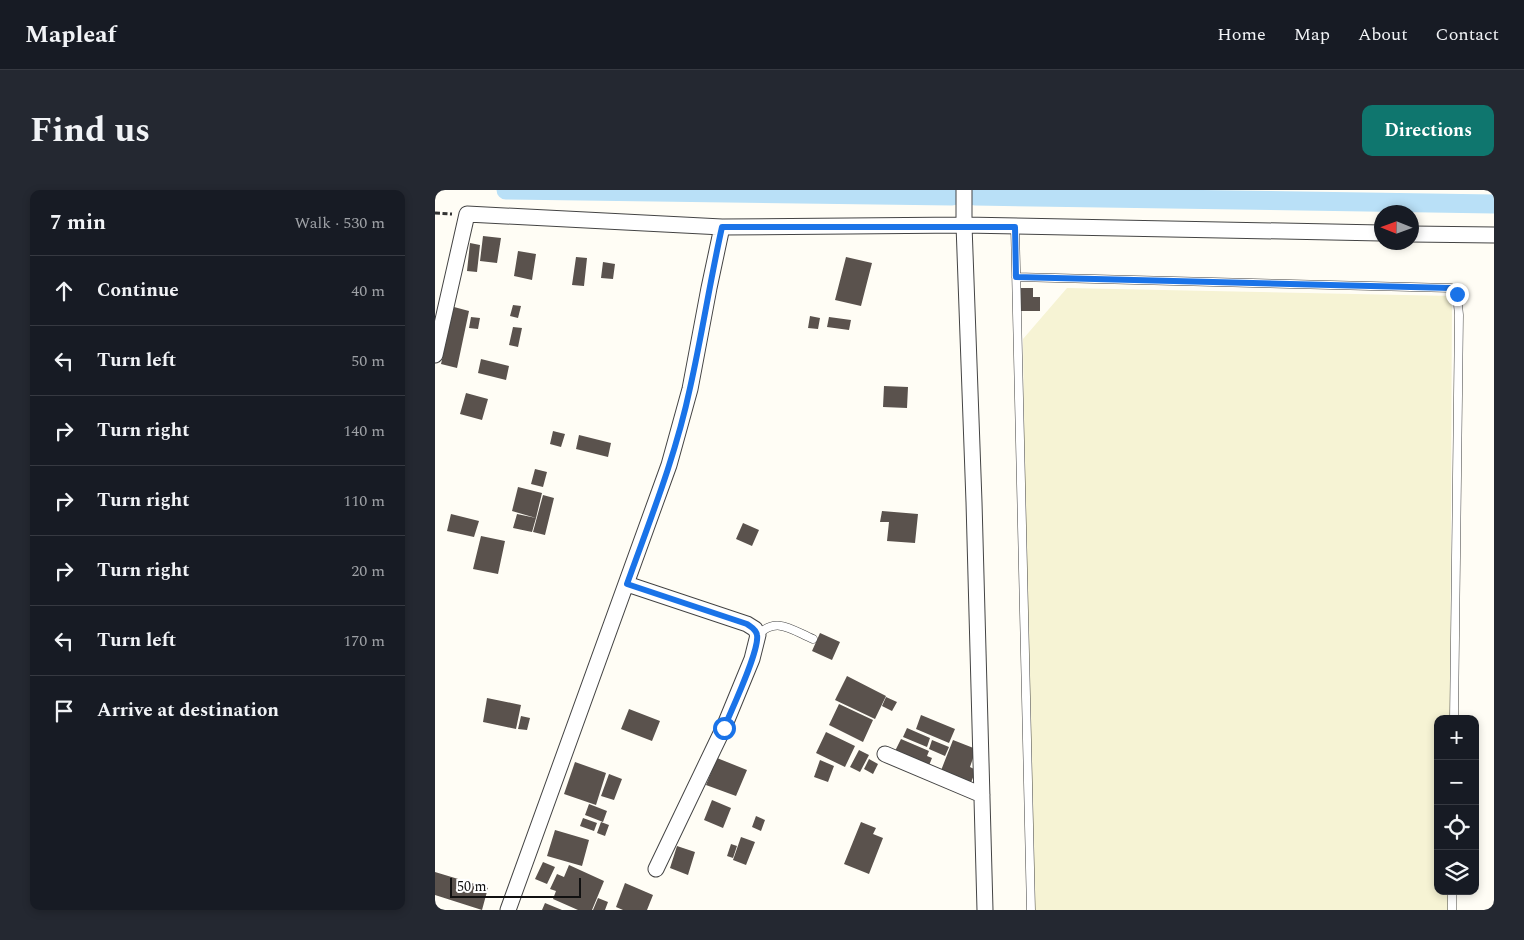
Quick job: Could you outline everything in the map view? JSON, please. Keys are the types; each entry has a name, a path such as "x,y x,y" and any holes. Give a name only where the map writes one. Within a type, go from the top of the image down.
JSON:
{"street":[{"path":"964,190 985,910"},
{"path":"435,354 467,214 722,227 964,226 1374,233"},
{"path":"508,910 669,465 690,389 722,227"},
{"path":"1419,234 1494,235"},
{"path":"627,584 747,624 755,629 758,635 752,659 724,728 655,869"},
{"path":"885,754 982,795"}],"lane":[{"path":"1015,227 1031,910"},
{"path":"1016,277 1451,288 1457,294 1459,315 1454,715"},
{"path":"758,635 765,628 779,624 813,639"},
{"path":"1452,895 1452,910"}],"shaded area":[{"path":"1067,288 1452,296 1450,715 1434,715 1434,895 1449,895 1449,910 1029,910 1023,339"}],"building":[{"path":"483,236 501,238 497,263 480,261"},
{"path":"470,243 480,245 477,272 467,271"},
{"path":"518,251 536,254 532,280 514,276"},
{"path":"576,257 587,258 584,286 572,285"},
{"path":"846,257 872,263 861,306 835,300"},
{"path":"603,262 615,264 613,279 601,278"},
{"path":"1020,288 1033,288 1033,297 1040,297 1040,311 1020,311"},
{"path":"513,305 521,306 518,318 510,316"},
{"path":"454,307 469,311 457,368 441,364"},
{"path":"810,316 820,318 818,329 808,328"},
{"path":"471,317 480,318 478,329 469,328"},
{"path":"829,317 851,320 849,330 827,327"},
{"path":"513,327 522,328 518,347 509,345"},
{"path":"481,359 509,366 506,380 478,373"},
{"path":"884,386 908,387 907,408 883,407"},
{"path":"466,393 488,399 482,420 460,414"},
{"path":"553,431 565,434 561,447 550,444"},
{"path":"579,435 611,443 608,457 576,449"},
{"path":"535,469 547,472 543,487 531,484"},
{"path":"518,487 542,493 536,518 512,511"},
{"path":"543,495 554,498 545,535 533,532"},
{"path":"882,511 918,514 915,543 887,541 889,522 880,522"},
{"path":"451,514 479,521 474,537 447,531"},
{"path":"517,514 536,518 532,532 513,528"},
{"path":"743,523 759,530 752,546 736,539"},
{"path":"481,536 505,541 498,574 473,569"},
{"path":"820,633 840,642 832,660 812,651"},
{"path":"847,676 886,696 875,719 835,700"},
{"path":"886,697 897,702 892,711 882,706"},
{"path":"487,698 521,705 516,729 483,722"},
{"path":"839,704 873,720 863,742 829,725"},
{"path":"629,709 660,721 652,741 621,729"},
{"path":"921,715 955,729 949,743 916,729"},
{"path":"521,716 530,718 527,730 518,729"},
{"path":"907,728 930,738 927,747 903,737"},
{"path":"826,732 855,746 845,767 816,753"},
{"path":"901,739 929,751 927,756 932,758 928,768 894,753"},
{"path":"932,740 949,747 945,756 929,749"},
{"path":"953,740 976,749 970,767 976,770 970,785 940,773"},
{"path":"859,750 869,755 860,772 850,767"},
{"path":"717,758 747,770 736,796 706,785"},
{"path":"869,759 878,764 873,774 864,769"},
{"path":"820,760 834,766 828,782 814,777"},
{"path":"575,762 606,773 596,805 564,794"},
{"path":"609,774 622,779 614,800 601,796"},
{"path":"712,800 731,808 723,828 704,820"},
{"path":"589,804 607,811 603,822 585,815"},
{"path":"756,816 765,820 761,831 752,827"},
{"path":"583,818 597,823 594,831 580,826"},
{"path":"601,822 609,825 605,836 597,833"},
{"path":"861,822 876,828 873,834 883,838 869,874 844,864"},
{"path":"555,830 589,840 582,866 547,856"},
{"path":"741,837 755,842 746,865 733,860"},
{"path":"731,844 737,846 733,858 727,856"},
{"path":"677,846 695,852 688,875 670,868"},
{"path":"543,862 555,867 547,884 535,879"},
{"path":"569,865 604,881 592,910 578,910 553,899 556,891 550,889 557,874 564,877"},
{"path":"435,872 488,888 482,910 435,895"},
{"path":"625,883 653,895 647,910 623,910 616,907"},
{"path":"598,898 608,902 605,910 593,910"},
{"path":"545,903 562,910 542,910"}],"waterway":[{"path":"506,190 952,196"},
{"path":"975,196 1494,204"}],"route":[{"path":"724,728 757,644 758,635 755,629 747,624 627,584 669,465 690,389 722,227 1015,227 1016,277 1451,288 1457,294"}]}
